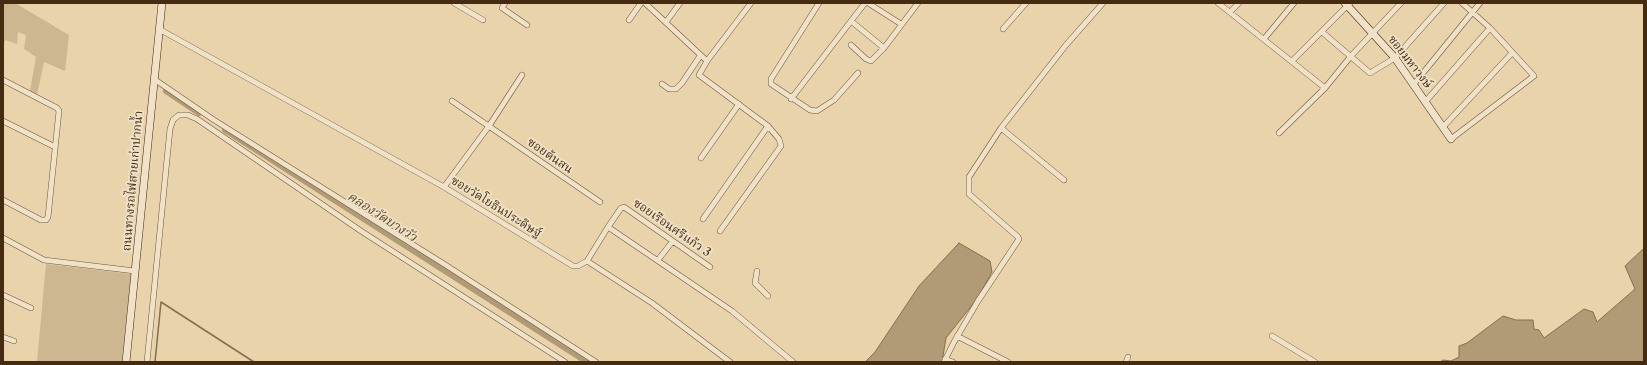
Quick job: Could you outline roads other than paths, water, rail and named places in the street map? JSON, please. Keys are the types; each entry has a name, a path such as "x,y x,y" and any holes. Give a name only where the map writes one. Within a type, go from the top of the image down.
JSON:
{"main road":[{"name":"ถนนทางรถไฟสายเก่าปากน้ำ","path":"126,362 162,3"},
{"name":"ซอยมหาวงษ์","path":"1348,4 1395,58 1444,126 1451,139"}],"street":[{"path":"454,3 483,20"},
{"path":"505,3 502,8 527,25"},
{"path":"629,20 641,3"},
{"path":"645,3 707,61"},
{"path":"666,22 680,3"},
{"path":"720,231 780,149 781,143 768,126 699,75 707,61 751,3"},
{"path":"819,3 771,78 772,85 791,99 810,110 820,111 834,100 858,73"},
{"path":"791,99 851,21 867,3 902,24"},
{"path":"851,45 869,61 884,48 918,3"},
{"path":"1003,29 1026,3"},
{"path":"953,362 945,360 957,336 1018,240 1018,237 970,196 968,191 969,177 1001,128 1066,45 1103,3"},
{"path":"1218,3 1325,88"},
{"path":"1230,12 1239,3"},
{"path":"1264,39 1294,3"},
{"path":"1279,133 1325,88 1350,56 1373,34 1401,3"},
{"path":"1322,32 1370,73 1395,58 1444,3"},
{"path":"1451,139 1533,79 1534,74 1512,53 1490,28 1462,3"},
{"path":"1414,84 1480,3"},
{"path":"1292,61 1348,4"},
{"path":"851,21 884,48"},
{"path":"1426,101 1490,28"},
{"name":"ซอยวัดโยธินประดิษฐ์","path":"159,29 444,187 570,265 578,266 587,261"},
{"path":"1444,126 1512,53"},
{"path":"662,84 669,89 676,89 682,83 700,56"},
{"path":"444,187 489,126 522,75"},
{"path":"154,79 214,120 450,268 596,362"},
{"path":"3,80 57,108 59,111 48,217 46,220 41,220 3,200"},
{"name":"ซอยต้นสน","path":"452,101 600,202"},
{"path":"701,158 739,104"},
{"path":"147,362 170,129 173,120 179,115 188,115 197,119 362,231 565,362"},
{"path":"3,121 55,147"},
{"path":"703,219 768,126"},
{"path":"1001,128 1064,180"},
{"name":"ซอยเรือนศรีแก้ว 3","path":"608,227 623,207 710,267"},
{"path":"730,362 652,302 587,261 608,227 732,311 793,362"},
{"path":"3,238 44,260 135,271"},
{"path":"658,260 672,242"},
{"path":"757,271 755,283 768,296"},
{"path":"3,295 31,308"},
{"path":"957,336 1008,362"},
{"path":"1272,336 1315,362"},
{"path":"3,337 14,341"}],"waterway":[{"name":"คลองวัดบางวัว","path":"166,91 199,113"},
{"name":"คลองวัดบางวัว","path":"225,130 587,362"},
{"path":"155,362 161,302 254,362"}]}
